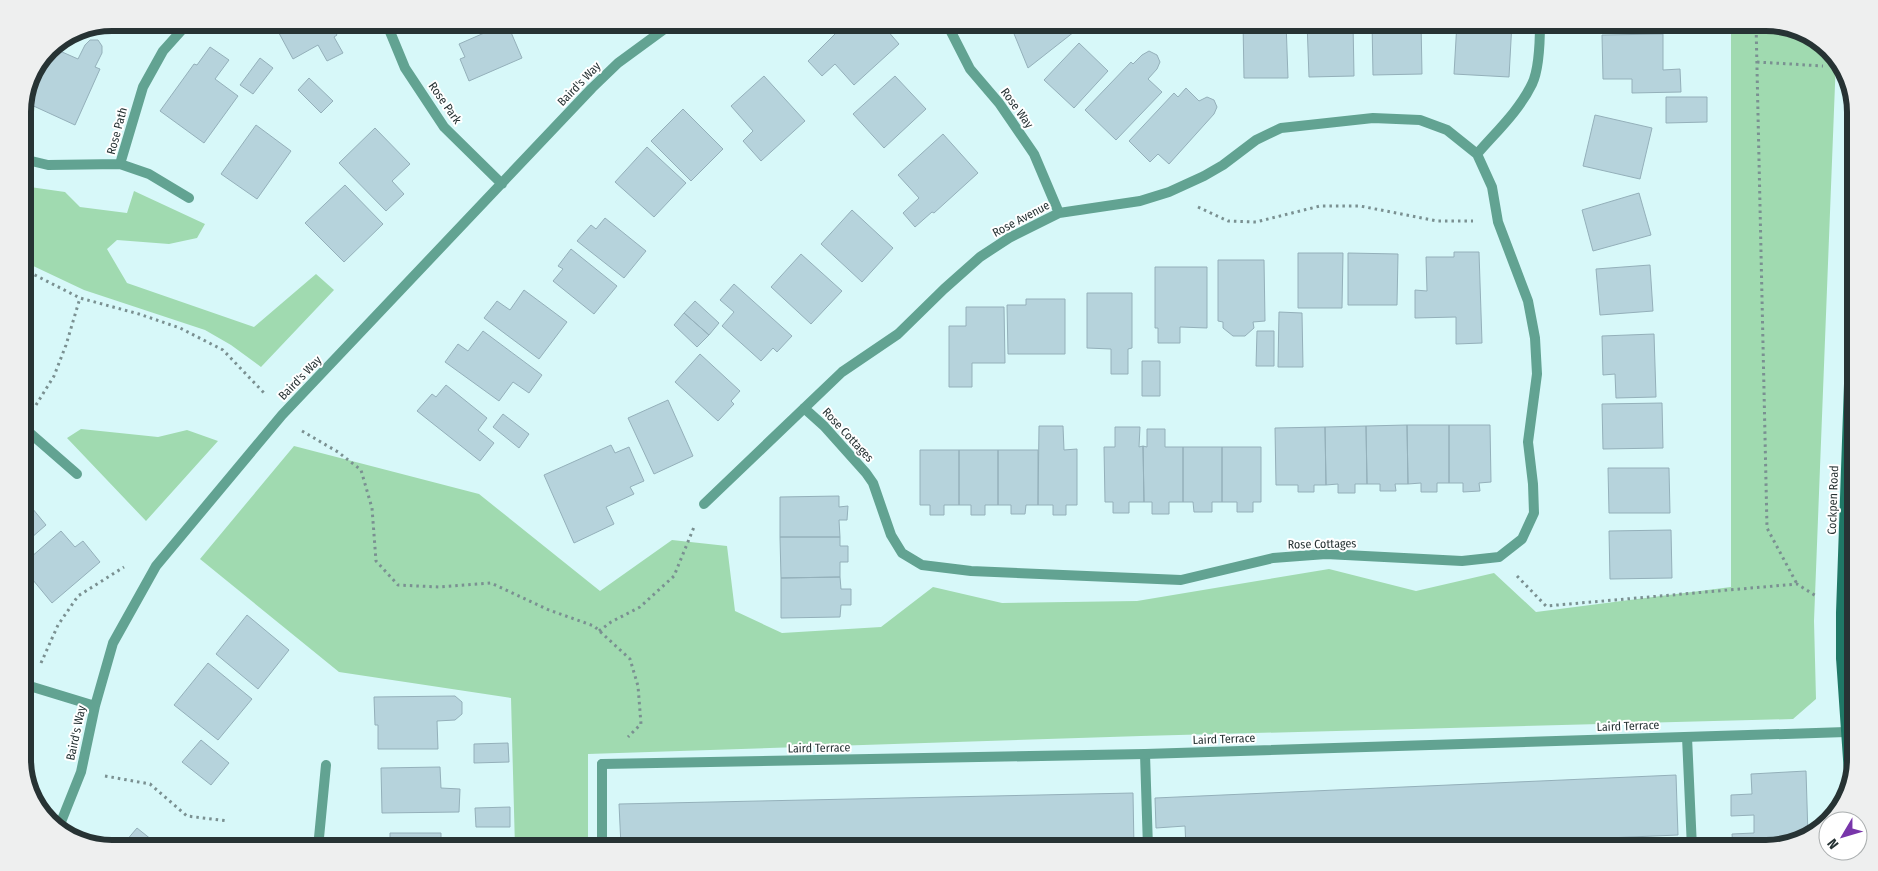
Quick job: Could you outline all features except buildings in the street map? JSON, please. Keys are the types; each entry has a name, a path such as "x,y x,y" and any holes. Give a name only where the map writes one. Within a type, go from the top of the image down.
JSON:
{"main road":[{"name":"Cockpen Road","path":"1847,458 1841,613 1841,658 1847,746"}],"street":[{"name":"Rose Path","path":"31,161 48,164 120,164 142,87 163,51 181,31"},
{"name":"Rose Park","path":"390,31 405,68 444,127 502,184"},
{"name":"Baird's Way","path":"61,822 81,772 94,706 114,643 156,566 282,414 592,88 618,63 662,31"},
{"name":"Rose Way","path":"951,31 970,69 999,103 1034,154 1059,213"},
{"path":"1499,557 1522,539 1534,513 1528,442 1537,374 1536,338 1528,301 1498,222 1492,187 1477,154 1514,113 1533,82 1540,31"},
{"name":"Rose Avenue","path":"704,504 842,372 898,334 980,257 1009,238 1059,213 1140,201 1169,192 1204,176 1223,165 1256,140 1281,128 1373,118 1420,120 1447,130 1477,154"},
{"path":"120,164 150,174 188,198"},
{"name":"Rose Cottages","path":"804,408 824,426 866,473 873,484 891,536 902,553 922,566 971,571 1181,580 1273,558 1326,554 1462,561 1499,557"},
{"path":"31,434 77,474"},
{"path":"1841,658 1847,657"},
{"path":"31,686 94,706"},
{"name":"Laird Terrace","path":"602,764 1145,754 1846,732"},
{"path":"1687,736 1692,840"},
{"path":"1145,754 1148,840"},
{"path":"602,764 602,840"},
{"path":"319,840 326,765"}],"path":[{"path":"1756,31 1767,528 1797,584 1841,613"},
{"path":"1757,62 1823,66"},
{"path":"1169,192 1228,221 1256,222 1320,206 1360,206 1437,221 1498,222"},
{"path":"31,273 80,298 139,314 180,328 223,350 264,391 282,414 308,435 338,452 361,470 372,508 376,561 398,585 439,587 491,583 549,610 594,626 630,659 638,686 640,724 602,764"},
{"path":"31,414 54,376 66,345 80,298"},
{"path":"599,631 611,622 640,607 674,576 704,504"},
{"path":"1499,557 1546,606 1797,584"},
{"path":"31,677 58,625 78,596 131,563 156,566"},
{"path":"81,772 150,784 187,816 241,823 243,840"}],"green space":[{"path":"1731,31 1766,31 1797,37 1806,42 1823,55 1836,72 1814,621 1816,699 1793,719 1141,736 588,754 588,840 515,840 511,698 339,672 200,559 294,446 479,494 600,591 672,540 727,546 735,611 782,633 881,627 933,587 1002,603 1137,601 1329,569 1416,591 1494,573 1536,612 1731,587"},
{"path":"31,187 65,192 80,207 127,213 134,191 205,224 197,238 169,244 117,240 107,249 127,283 254,327 316,274 334,290 261,367 231,345 205,330 84,290 31,265"},
{"path":"81,429 158,437 187,430 218,441 146,521 67,438"}]}
